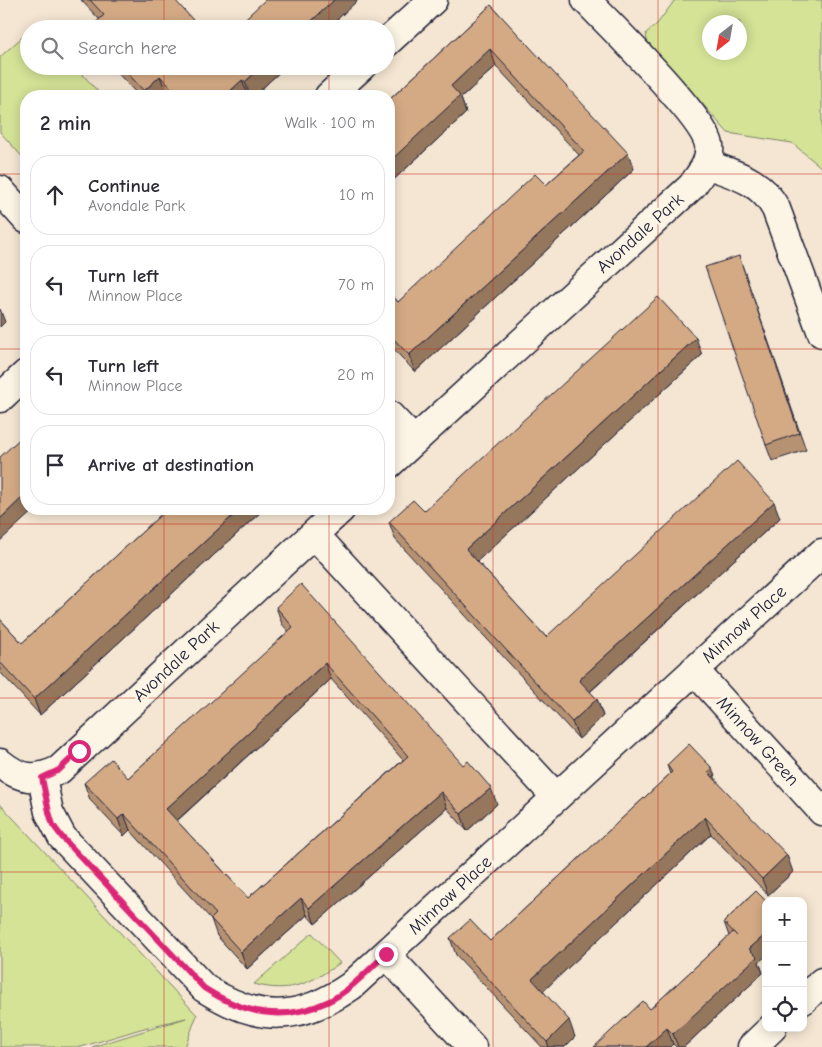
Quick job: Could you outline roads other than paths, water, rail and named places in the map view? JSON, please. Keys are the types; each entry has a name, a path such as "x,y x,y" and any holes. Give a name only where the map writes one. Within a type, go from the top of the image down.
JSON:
{"street":[{"path":"395,36 433,0"},
{"path":"586,0 691,113 709,144 709,158 706,164 754,182 769,196 776,209 822,332"},
{"path":"336,90 352,75"},
{"name":"Avondale Park","path":"395,458 692,186 706,164"},
{"path":"0,190 20,212"},
{"path":"0,398 20,380"},
{"path":"395,421 414,441"},
{"name":"Avondale Park","path":"42,778 59,770 335,515"},
{"path":"314,534 556,797"},
{"name":"Minnow Place","path":"42,778 53,825 62,837 204,988 228,1004 261,1013 296,1013 328,1002 351,986 822,553"},
{"name":"Minnow Green","path":"694,670 822,811"},
{"path":"0,763 12,773 42,778"},
{"path":"386,954 472,1047"},
{"path":"807,996 822,982"},
{"path":"752,1047 768,1032"}]}
